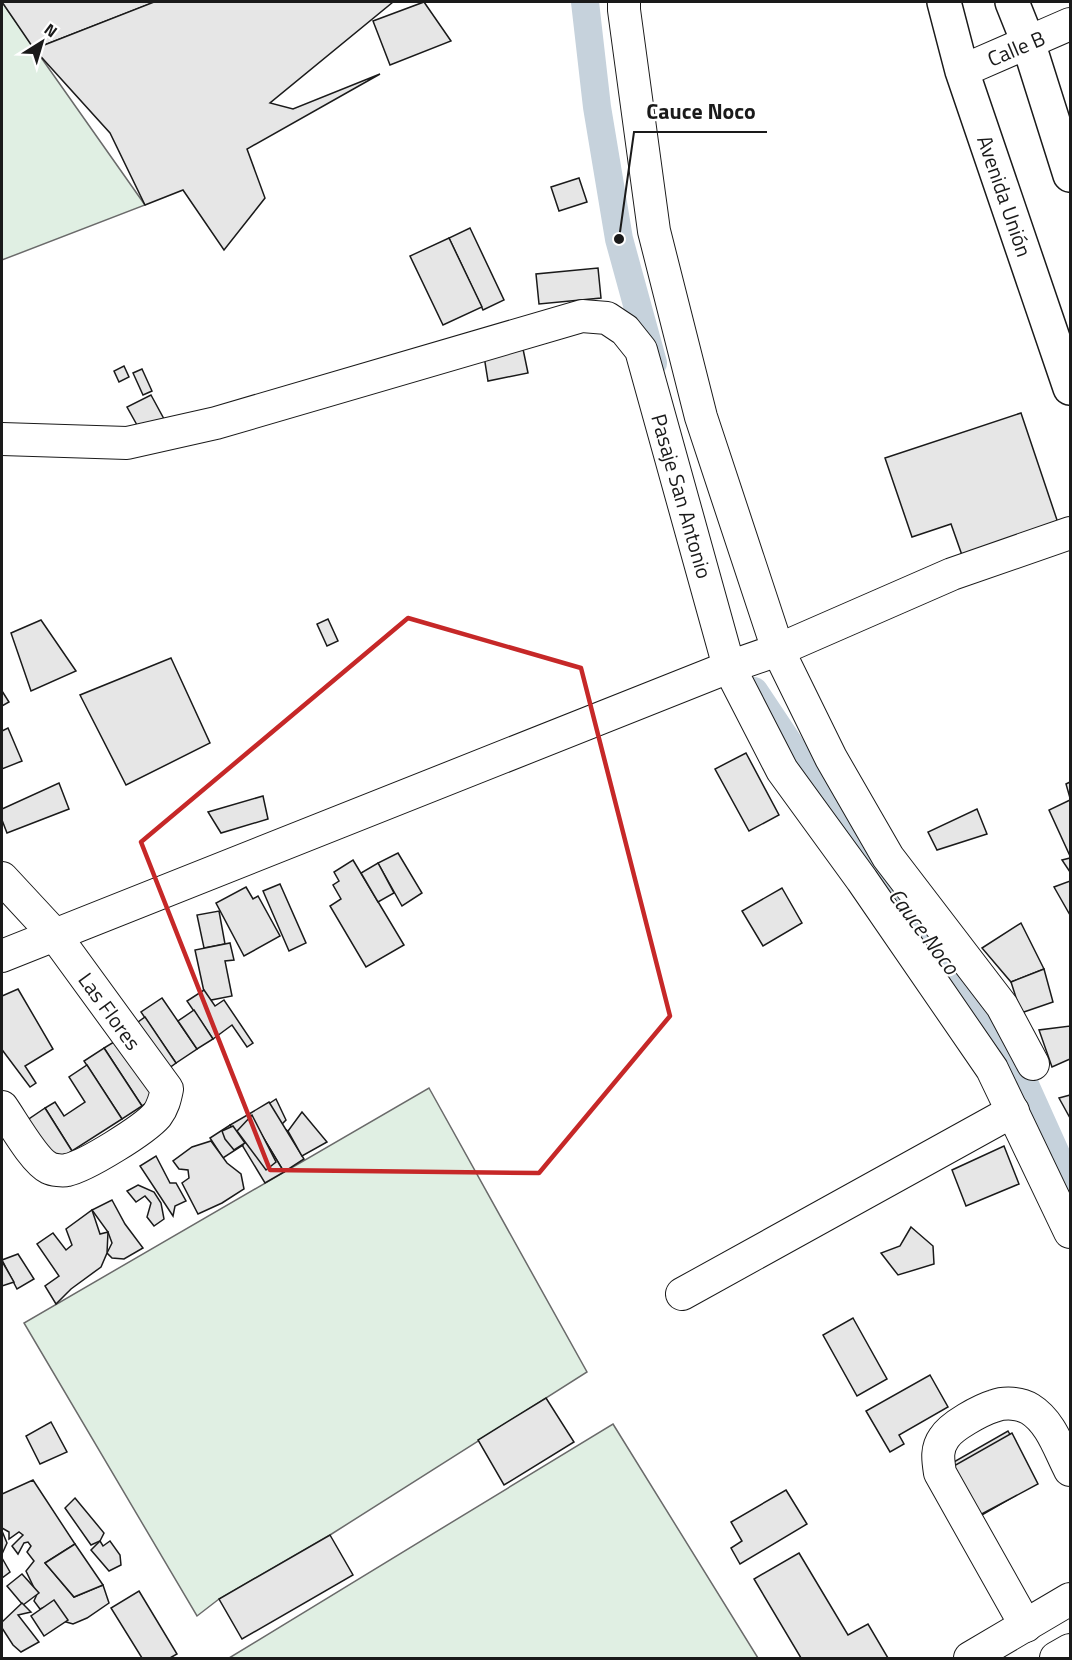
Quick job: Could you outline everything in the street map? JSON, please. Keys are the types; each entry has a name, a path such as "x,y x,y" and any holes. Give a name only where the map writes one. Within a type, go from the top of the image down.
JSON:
{"main road":[{"name":"Avenida Unión","path":"944,2 962,71 1071,388"},
{"path":"1012,2 1028,42 1071,175"}],"street":[{"path":"624,2 654,231 701,417 778,650 831,758 888,857 1002,1006 1033,1064"},
{"name":"Calle B","path":"962,71 1071,24"},
{"name":"Pasaje San Antonio","path":"2,439 127,443 216,423 582,316 607,318 625,330 641,350 729,667 782,770 862,880 993,1069 1071,1232"},
{"path":"2,956 729,667 778,650 952,574 1071,533"},
{"name":"Las Flores","path":"2,878 54,934 166,1089 159,1113 146,1126 85,1163 66,1170 50,1169 38,1159 2,1107"},
{"path":"682,1294 1012,1111"},
{"path":"1026,1626 940,1473 937,1454 944,1438 956,1426 994,1405 1011,1403 1028,1407 1044,1419 1071,1470"},
{"path":"970,1659 1071,1599"},
{"path":"1056,1659 1071,1650"}],"highlighted area":[{"path":"408,618 581,668 670,1016 539,1173 270,1170 141,842"}],"green space":[{"path":"2,2 145,205 2,260"},
{"path":"429,1088 587,1372 330,1535 219,1599 197,1616 24,1323"},
{"path":"613,1424 758,1658 229,1658"}],"building":[{"path":"2,2 155,2 34,49"},
{"path":"154,2 393,2 270,103 293,109 380,74 247,149 265,198 224,250 183,190 145,205 110,133 34,49"},
{"path":"424,2 451,41 390,65 373,21"},
{"path":"579,178 587,202 559,211 551,187"},
{"path":"470,228 504,300 483,310 449,238"},
{"path":"449,238 482,307 443,325 410,256"},
{"path":"598,268 601,298 539,304 536,274"},
{"path":"523,349 528,373 488,381 484,356"},
{"path":"124,366 129,377 119,382 114,371"},
{"path":"142,369 152,391 143,395 133,373"},
{"path":"151,395 164,419 137,425 127,407"},
{"path":"1021,413 1059,526 963,558 951,524 912,537 885,458"},
{"path":"328,619 338,641 327,646 317,624"},
{"path":"41,620 76,671 31,691 11,633"},
{"path":"171,658 210,743 126,785 80,695"},
{"path":"2,691 9,702 2,706"},
{"path":"8,728 22,761 2,769 2,731"},
{"path":"746,753 779,815 749,831 715,769"},
{"path":"1070,782 1070,798 1066,784"},
{"path":"59,783 69,809 7,833 2,820 2,809"},
{"path":"263,796 268,819 221,833 208,812"},
{"path":"1070,800 1070,856 1049,810"},
{"path":"977,809 987,834 937,850 928,832"},
{"path":"398,853 422,893 402,906 378,863"},
{"path":"1070,858 1070,872 1062,860"},
{"path":"353,860 404,945 366,967 330,906 341,899 333,885 339,881 334,872"},
{"path":"378,863 394,893 378,902 361,873"},
{"path":"1070,881 1070,915 1054,887"},
{"path":"280,884 306,943 289,951 263,891"},
{"path":"246,887 253,899 258,896 280,936 244,956 216,903"},
{"path":"782,888 802,923 763,946 742,911"},
{"path":"219,911 225,944 204,948 197,915"},
{"path":"1021,923 1044,969 1011,982 982,948"},
{"path":"230,943 234,960 225,961 232,996 206,1001 195,950"},
{"path":"1044,969 1053,1002 1021,1013 1011,982"},
{"path":"18,989 53,1049 25,1066 36,1083 30,1087 3,1051 2,1053 2,996"},
{"path":"204,990 215,1006 224,1000 253,1043 247,1047 232,1025 213,1039 187,1001"},
{"path":"162,998 197,1049 176,1063 141,1012"},
{"path":"194,1010 213,1039 197,1049 178,1021"},
{"path":"145,1017 176,1063 158,1076 127,1030"},
{"path":"1070,1026 1070,1059 1052,1067 1039,1030"},
{"path":"122,1037 159,1095 142,1106 104,1048"},
{"path":"104,1048 142,1106 122,1119 84,1061"},
{"path":"87,1065 122,1119 72,1151 45,1108 55,1102 64,1116 85,1102 69,1077"},
{"path":"1070,1095 1070,1118 1059,1098"},
{"path":"276,1099 286,1120 280,1126 288,1131 302,1156 282,1161 252,1115"},
{"path":"269,1102 304,1159 284,1172 249,1114"},
{"path":"45,1108 72,1151 50,1165 23,1123"},
{"path":"302,1112 327,1142 302,1156 288,1131"},
{"path":"249,1114 284,1172 265,1183 230,1125"},
{"path":"252,1115 276,1162 266,1170 237,1131"},
{"path":"230,1125 243,1145 223,1158 210,1138"},
{"path":"233,1126 245,1143 234,1150 222,1131"},
{"path":"211,1141 227,1163 241,1174 244,1189 198,1214 182,1183 189,1178 188,1170 179,1169 173,1161 192,1147"},
{"path":"1004,1146 1019,1184 966,1206 952,1170"},
{"path":"156,1156 170,1183 176,1183 186,1201 175,1206 173,1216 140,1166"},
{"path":"138,1185 154,1192 161,1203 164,1219 154,1226 147,1217 151,1203 145,1196 136,1202 127,1191"},
{"path":"112,1200 125,1224 143,1248 124,1259 112,1258 107,1253 112,1243 108,1232 92,1210"},
{"path":"92,1210 100,1234 108,1232 107,1253 101,1267 71,1289 56,1304 45,1286 59,1276 37,1244 53,1233 66,1250 72,1245 66,1229"},
{"path":"911,1227 933,1246 934,1264 898,1275 881,1253 900,1246"},
{"path":"18,1254 34,1279 17,1289 2,1260"},
{"path":"2,1264 14,1282 2,1286"},
{"path":"853,1318 887,1379 857,1396 823,1335"},
{"path":"930,1375 948,1407 899,1435 904,1444 890,1452 866,1411"},
{"path":"546,1398 574,1442 504,1485 478,1440"},
{"path":"51,1422 67,1452 40,1464 26,1436"},
{"path":"1008,1431 1037,1483 975,1519 945,1467"},
{"path":"1012,1433 1038,1484 978,1516 952,1467"},
{"path":"33,1480 75,1544 45,1563 74,1597 103,1585 109,1603 87,1618 73,1624 63,1621 53,1604 40,1609 34,1601 37,1594 26,1571 34,1561 27,1552 31,1546 28,1542 24,1543 18,1554 12,1546 23,1535 19,1532 9,1539 9,1532 2,1528 2,1494"},
{"path":"786,1490 807,1524 740,1564 731,1548 742,1541 731,1522"},
{"path":"75,1498 104,1533 100,1541 91,1545 65,1508"},
{"path":"2,1531 7,1543 2,1554"},
{"path":"330,1535 353,1575 242,1639 219,1599"},
{"path":"100,1541 103,1546 110,1541 120,1555 121,1565 109,1571 91,1550"},
{"path":"75,1544 103,1585 74,1597 45,1563"},
{"path":"799,1553 848,1635 868,1624 888,1658 801,1658 754,1579"},
{"path":"2,1558 10,1572 2,1578"},
{"path":"22,1574 39,1593 23,1605 7,1586"},
{"path":"139,1591 177,1654 170,1658 142,1658 111,1608"},
{"path":"54,1600 68,1620 44,1636 31,1616"},
{"path":"22,1603 31,1612 18,1615 39,1642 21,1652 13,1645 2,1628 2,1622"}],"waterway":[{"name":"Cauce Noco","path":"585,2 597,107 619,239 653,363"},
{"name":"Cauce Noco","path":"754,691 840,820 985,1012 1012,1056 1070,1185"}],"place":[{"name":"Cauce Noco","path":"619,239"}]}
